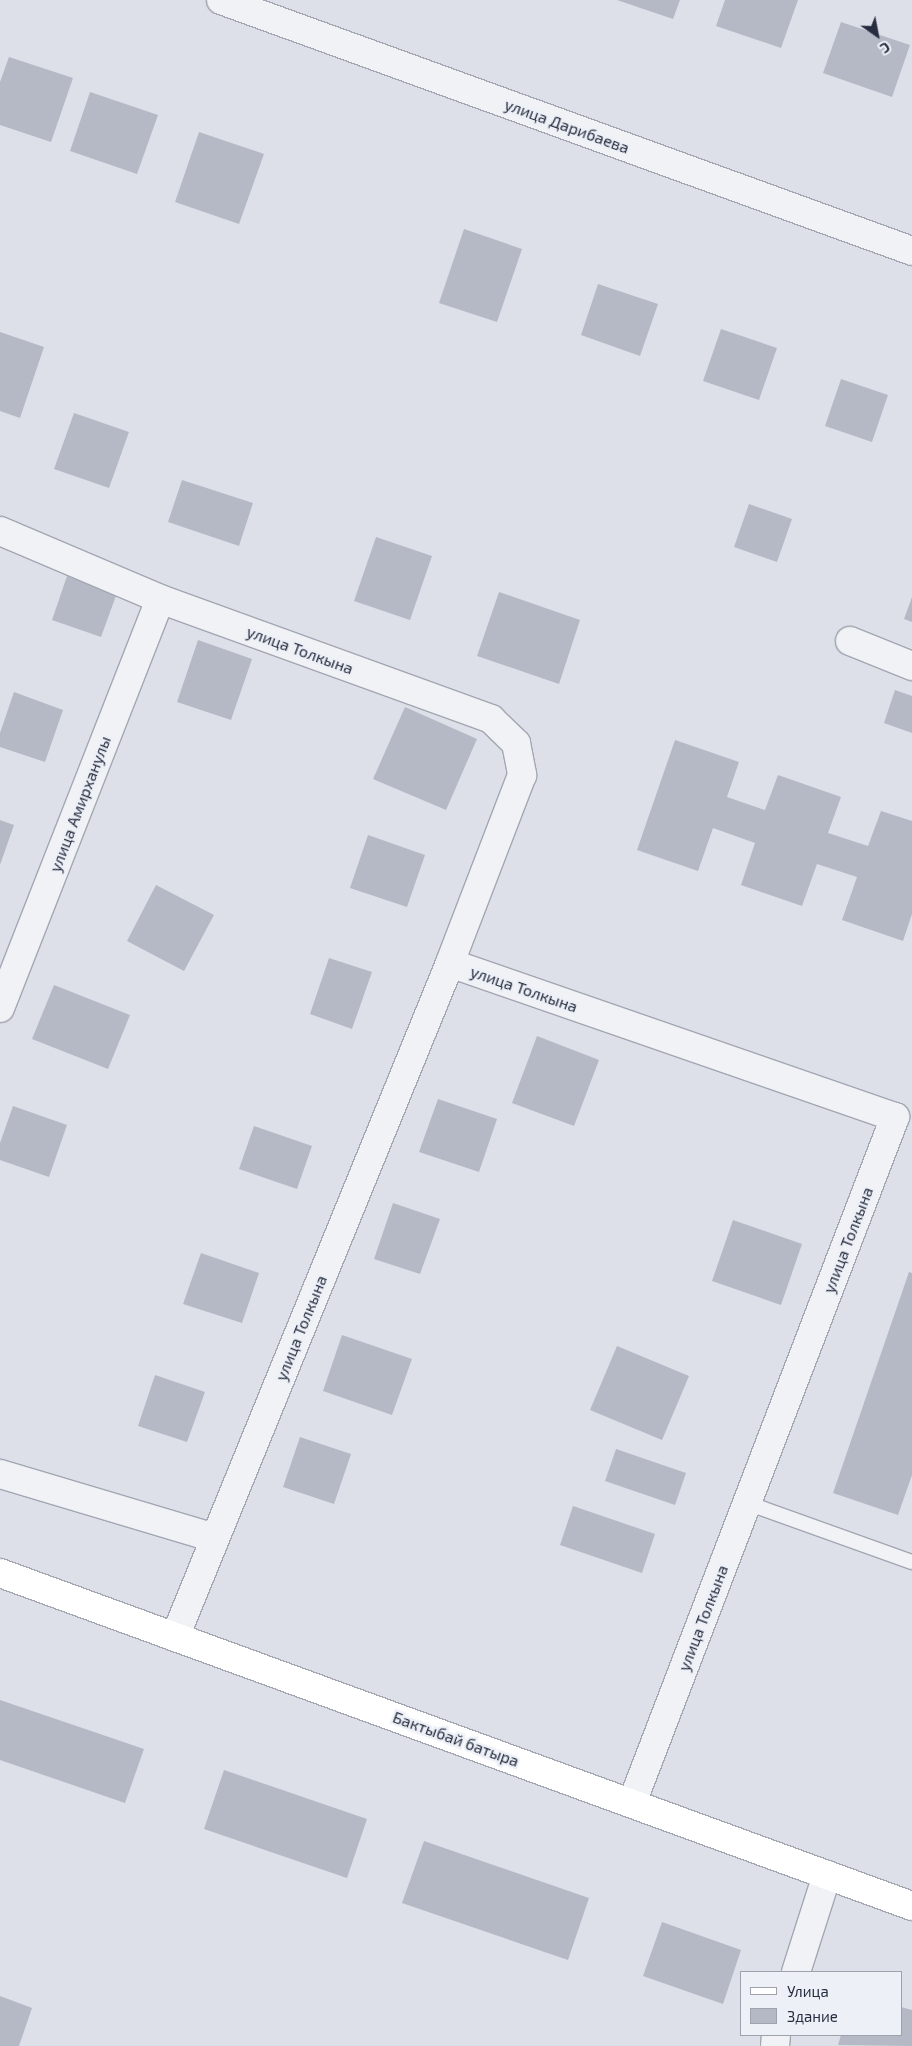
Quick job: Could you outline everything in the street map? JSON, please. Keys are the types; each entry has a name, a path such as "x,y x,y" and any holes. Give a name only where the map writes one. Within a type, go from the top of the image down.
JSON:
{"street":[{"name":"улица Дарибаева","path":"221,0 912,251"},
{"name":"улица Толкына","path":"0,531 160,600 491,719 516,743 522,775 450,963 175,1637"},
{"name":"улица Амирханулы","path":"0,1008 160,600"},
{"path":"850,641 912,666"},
{"name":"улица Толкына","path":"450,963 904,1122 747,1503 632,1803"},
{"path":"0,1474 215,1538"},
{"name":"Бактыбай батыра","path":"0,1573 912,1906"},
{"path":"796,1971 827,1875"}],"lane":[{"path":"747,1503 912,1562"}],"building":[{"path":"617,0 680,0 673,19"},
{"path":"725,0 798,0 781,48 716,26"},
{"path":"841,22 910,45 892,97 823,73"},
{"path":"9,57 73,78 51,142 0,125 0,82"},
{"path":"90,92 158,115 137,174 70,151"},
{"path":"199,132 264,154 239,224 175,202"},
{"path":"464,229 522,249 497,322 439,303"},
{"path":"598,284 658,304 640,356 581,335"},
{"path":"721,329 777,348 759,400 703,381"},
{"path":"0,332 44,347 20,418 0,411"},
{"path":"841,379 888,395 872,442 825,426"},
{"path":"74,413 129,432 109,488 54,469"},
{"path":"182,480 253,503 239,546 168,522"},
{"path":"749,504 792,519 777,562 734,547"},
{"path":"376,537 432,556 410,620 354,601"},
{"path":"67,576 117,593 101,637 52,620"},
{"path":"499,592 580,620 559,684 477,656"},
{"path":"912,597 912,622 904,619"},
{"path":"198,640 252,659 231,720 177,702"},
{"path":"895,690 912,696 912,733 884,723"},
{"path":"14,692 63,710 45,762 0,747 0,733"},
{"path":"405,707 477,739 446,810 373,779"},
{"path":"675,740 739,762 727,797 765,810 778,775 841,797 828,833 868,846 881,811 912,821 912,914 903,941 842,920 857,877 817,864 802,906 741,885 755,843 713,828 698,871 637,850"},
{"path":"0,820 14,825 0,865"},
{"path":"368,835 425,855 407,907 350,888"},
{"path":"156,885 214,915 184,971 127,941"},
{"path":"329,958 372,972 352,1029 310,1014"},
{"path":"54,985 130,1015 108,1069 32,1039"},
{"path":"537,1036 599,1060 574,1126 512,1103"},
{"path":"438,1099 497,1119 479,1172 419,1152"},
{"path":"13,1106 67,1125 49,1177 0,1160 0,1143"},
{"path":"254,1126 312,1146 297,1189 239,1169"},
{"path":"393,1203 440,1219 420,1274 374,1259"},
{"path":"733,1220 802,1244 781,1305 712,1281"},
{"path":"201,1253 259,1273 242,1323 183,1304"},
{"path":"909,1272 912,1273 912,1475 898,1515 833,1493"},
{"path":"342,1335 412,1359 392,1415 323,1391"},
{"path":"617,1346 689,1376 662,1440 590,1410"},
{"path":"155,1375 205,1392 187,1442 138,1426"},
{"path":"300,1437 351,1454 334,1504 283,1487"},
{"path":"616,1449 686,1473 675,1505 605,1481"},
{"path":"573,1506 655,1534 642,1573 560,1545"},
{"path":"0,1700 144,1749 125,1803 0,1760"},
{"path":"224,1770 367,1819 347,1878 204,1829"},
{"path":"424,1841 589,1898 568,1960 402,1903"},
{"path":"662,1922 741,1950 723,2004 643,1976"},
{"path":"0,1996 32,2008 19,2046 0,2046"},
{"path":"902,2007 912,2010 912,2046 838,2045 841,2036 902,2036"}]}
